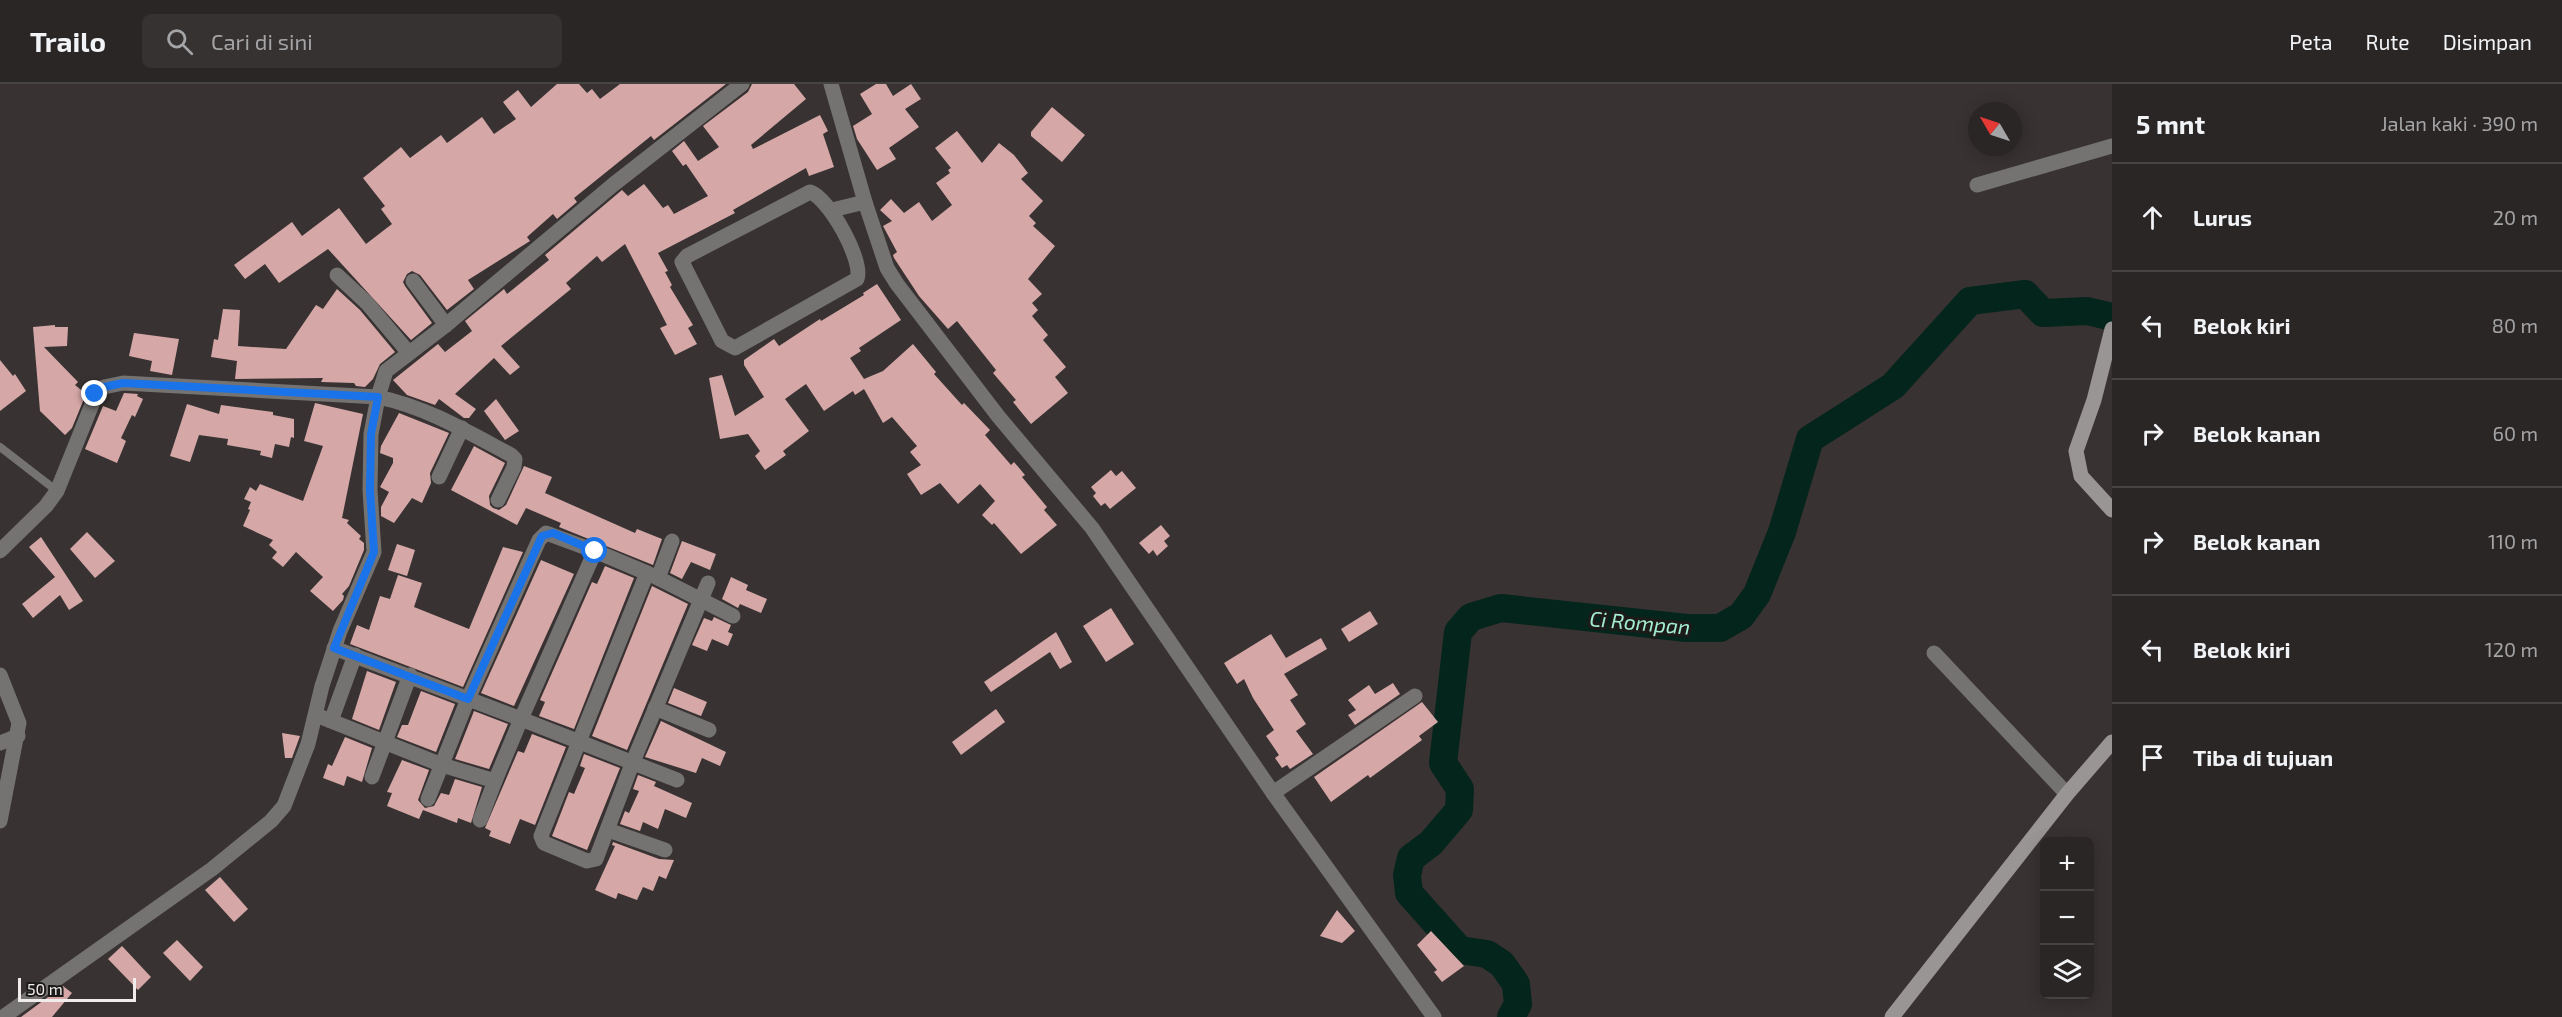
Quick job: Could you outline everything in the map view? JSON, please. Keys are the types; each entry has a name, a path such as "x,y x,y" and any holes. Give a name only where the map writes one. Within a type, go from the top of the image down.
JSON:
{"street":[{"path":"3,1017 212,869 271,821 284,806 293,787 316,715 334,648 374,552 370,490 371,434 386,371 446,325 614,184 742,84"},
{"path":"835,86 865,202 887,268 897,284 999,416 1092,528 1273,793 1434,1017"},
{"path":"1977,185 2112,146"},
{"path":"810,192 817,195 832,210 858,267 857,279 735,348 726,345 682,262 684,258 810,192"},
{"path":"832,210 865,202"},
{"path":"337,275 367,303 409,353"},
{"path":"413,281 446,325"},
{"path":"2112,329 2094,400 2076,451 2081,476 2112,510"},
{"path":"0,551 46,506 57,490 95,394 104,387 123,383 378,397 407,403 462,428 515,459 514,467 498,500"},
{"path":"439,477 462,428"},
{"path":"428,800 468,699 542,536 553,533 652,576 734,616"},
{"path":"672,542 652,576 578,743 541,836 543,841 591,862 596,859 632,764 708,583"},
{"path":"480,820 521,719 595,551"},
{"path":"334,648 410,675 677,780"},
{"path":"1934,653 2067,794"},
{"path":"331,721 355,655"},
{"path":"0,675 18,717 18,736 0,821"},
{"path":"372,777 410,675"},
{"path":"1273,793 1415,696"},
{"path":"655,708 709,730"},
{"path":"316,715 384,744 495,781"},
{"path":"0,743 18,736"},
{"path":"1899,1015 2067,794 2112,742"},
{"path":"608,830 665,850"}],"lane":[{"path":"0,447 57,490"}],"building":[{"path":"557,84 579,84 587,93 592,89 600,99 620,84 726,84 654,140 651,136 574,198 577,202 557,219 553,214 527,237 530,241 468,280 474,289 447,310 420,275 412,271 407,274 403,282 405,286 432,323 411,340 328,249 279,283 265,264 245,279 234,265 292,222 302,236 339,208 366,244 392,224 381,209 385,206 363,178 401,147 410,158 441,135 447,143 482,117 494,134 516,119 503,102 518,90 531,107"},
{"path":"752,84 794,84 806,99 751,145 753,149 820,115 828,131 823,134 834,167 809,176 806,168 733,210 735,213 658,253 668,271 665,272 672,285 670,287 693,325 688,328 697,344 675,355 660,328 667,325 625,244 602,262 597,256 566,283 571,289 501,346 520,367 510,375 494,358 455,394 476,409 469,418 464,418 439,399 435,405 407,395 393,380 438,344 445,352 472,331 465,321 504,289 507,294 549,260 545,255 622,190 628,196 644,184 663,208 668,205 674,214 708,196 686,164 683,166 672,151 684,141 698,161 719,147 703,126 748,92"},
{"path":"876,84 886,84 893,96 911,84 921,99 905,109 919,127 889,148 896,159 877,170 857,139 853,126 872,114 860,94"},
{"path":"1052,107 1085,135 1062,162 1031,136 1031,132"},
{"path":"957,131 982,163 999,143 1014,155 1028,173 1021,179 1043,201 1029,216 1036,223 1033,226 1055,246 1028,279 1042,294 1032,303 1038,310 1032,316 1048,335 1043,340 1066,367 1055,377 1068,393 1031,424 1013,402 1016,400 993,373 996,370 957,321 948,329 919,296 894,258 893,255 897,252 883,226 892,221 880,210 891,199 904,213 919,202 932,221 952,205 936,183 950,173 948,170 951,168 935,148"},
{"path":"877,284 901,320 859,348 861,351 850,358 864,379 883,371 913,344 936,372 934,374 962,405 964,403 990,430 985,435 1011,465 1014,462 1025,475 1022,477 1047,507 1044,510 1057,525 1021,554 994,523 992,525 982,515 995,501 980,484 958,504 940,483 921,495 907,474 921,465 910,452 917,446 892,417 883,423 864,389 855,395 853,391 824,411 806,384 785,399 809,431 783,451 786,455 765,470 755,456 760,451 748,434 720,439 709,378 722,375 735,416 764,397 744,365 744,360 774,339 779,346 820,319 821,321 864,295 863,293"},
{"path":"337,289 360,310 395,352 380,364 373,379 365,387 356,386 354,383 321,382 323,378 235,379 237,361 211,357 214,339 218,340 223,309 240,310 238,346 286,349 316,305 323,309"},
{"path":"55,325 55,327 68,327 67,346 44,347 78,382 75,385 86,394 72,428 65,435 40,411 33,327"},
{"path":"134,333 179,339 172,375 150,371 152,361 129,356"},
{"path":"0,360 13,376 15,374 26,391 0,411"},
{"path":"124,393 138,394 137,396 143,399 135,417 132,415 121,438 126,441 117,463 85,449 103,406 116,411"},
{"path":"496,399 519,431 505,440 484,411"},
{"path":"315,403 363,414 342,518 349,520 347,523 361,536 359,539 364,543 364,550 349,586 342,594 343,600 333,611 310,591 323,577 296,552 283,567 272,558 277,552 269,545 273,540 243,526 250,510 248,509 251,502 244,499 250,487 256,491 260,484 303,501 323,446 304,441"},
{"path":"187,404 219,414 221,405 273,412 273,415 294,419 294,438 291,437 289,447 275,444 272,458 260,455 261,451 227,445 228,439 199,435 190,462 170,456"},
{"path":"399,413 449,433 430,473 431,483 422,503 412,498 394,523 381,516 381,507 389,492 380,487 393,463 393,458 380,453 381,446"},
{"path":"474,446 505,463 489,496 490,505 493,508 499,510 506,505 524,466 552,477 545,493 635,533 637,529 662,539 653,565 559,527 561,523 526,508 517,525 451,490"},
{"path":"1111,470 1116,476 1122,471 1136,488 1110,509 1105,503 1101,506 1093,496 1096,493 1091,487"},
{"path":"1161,525 1170,536 1164,541 1168,546 1157,556 1153,550 1149,554 1139,543"},
{"path":"87,532 115,561 95,578 70,549"},
{"path":"41,537 83,601 69,610 60,595 33,618 22,604 55,577 29,547"},
{"path":"682,541 716,554 710,570 691,562 682,579 670,573"},
{"path":"397,544 415,550 407,576 388,570"},
{"path":"503,547 523,552 463,687 350,644 357,625 369,630 380,596 390,599 398,575 422,583 414,607 469,629"},
{"path":"541,560 574,574 514,706 481,693"},
{"path":"605,566 634,578 574,729 539,716 545,702 540,700 592,582 597,584"},
{"path":"731,577 748,585 746,590 767,599 761,613 740,604 738,608 722,599"},
{"path":"652,586 688,604 627,750 592,736"},
{"path":"1111,608 1134,644 1106,662 1083,626"},
{"path":"1370,611 1378,624 1349,642 1341,629"},
{"path":"714,617 731,625 728,632 733,634 728,646 712,639 707,651 692,645 704,618 712,621"},
{"path":"1056,632 1072,662 1060,669 1050,652 991,692 984,682"},
{"path":"1271,634 1286,658 1321,638 1327,649 1284,674 1298,695 1290,700 1306,724 1296,731 1313,754 1290,769 1287,765 1282,768 1275,758 1279,755 1266,736 1274,730 1253,698 1244,679 1237,684 1224,663"},
{"path":"367,671 396,682 379,730 352,719"},
{"path":"1393,683 1400,694 1355,725 1348,715 1356,710 1348,700 1369,685 1375,694"},
{"path":"674,688 707,702 701,716 668,703"},
{"path":"421,691 455,704 436,752 397,737 402,725 408,725"},
{"path":"1422,702 1438,722 1419,736 1422,740 1370,778 1368,775 1331,802 1314,777"},
{"path":"996,709 1005,722 961,755 952,742"},
{"path":"474,711 508,724 489,769 455,759"},
{"path":"661,721 726,752 720,766 702,758 696,773 645,757"},
{"path":"282,733 300,736 292,758 285,758"},
{"path":"532,734 566,747 535,825 520,819 510,844 489,836 491,831 485,828 518,751 524,753"},
{"path":"345,737 372,748 362,782 347,776 344,786 323,778 328,764 332,766"},
{"path":"584,754 620,768 587,850 552,836 569,792 574,794 585,768 580,766"},
{"path":"402,760 429,770 418,800 425,808 434,806 441,793 449,795 455,779 482,787 471,823 458,818 457,823 423,810 419,819 387,806 392,793 387,792"},
{"path":"638,775 656,782 654,786 692,803 686,818 665,809 658,829 643,822 640,831 620,824 625,811 629,813 639,791 633,789"},
{"path":"613,842 659,859 674,860 666,879 659,876 653,891 643,887 637,900 618,893 616,899 595,890 615,846 612,845"},
{"path":"220,877 248,909 234,922 205,890"},
{"path":"1337,910 1355,931 1342,943 1320,936"},
{"path":"1431,931 1464,966 1442,982 1434,972 1437,970 1417,945"},
{"path":"177,940 203,967 190,981 163,953"},
{"path":"122,946 151,977 138,990 108,959"},
{"path":"63,986 72,993 52,1017 21,1017"}],"waterway":[{"name":"Ci Rompan","path":"1511,1017 1518,1004 1516,984 1502,964 1487,954 1460,950 1409,893 1407,875 1411,858 1431,843 1459,810 1460,789 1443,763 1458,632 1471,617 1501,608 1687,628 1720,628 1741,616 1757,594 1782,532 1810,439 1893,386 1970,301 2025,294 2043,313 2087,311 2112,317"}],"route":[{"path":"95,394 104,387 123,383 378,397 371,434 370,490 374,552 334,648 468,699 542,536 546,533 553,533 595,551"}]}
